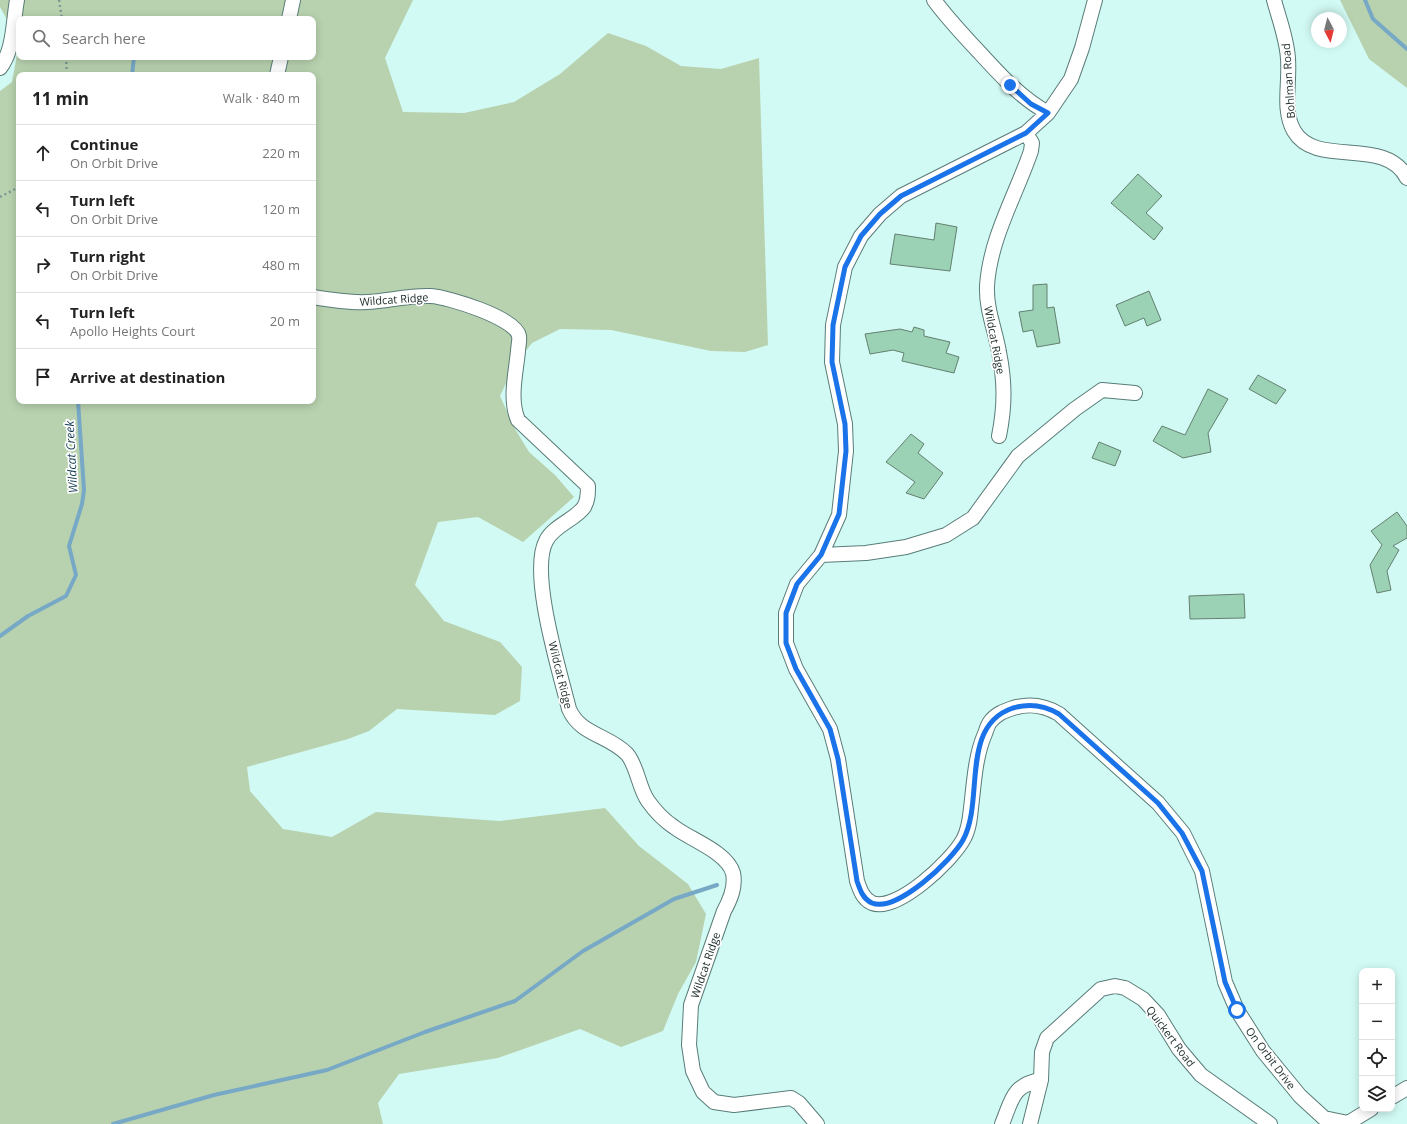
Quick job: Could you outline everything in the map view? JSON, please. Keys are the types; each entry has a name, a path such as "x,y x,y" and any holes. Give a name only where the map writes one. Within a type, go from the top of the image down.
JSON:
{"street":[{"path":"0,68 6,60 10,46 17,0"},
{"path":"290,16 293,0"},
{"path":"934,0 948,18 1010,85 1031,104 1048,113"},
{"name":"On Orbit Drive","path":"1095,0 1082,48 1071,79 1048,113 1026,133 901,196 880,214 861,236 845,267 833,325 832,362 845,424 846,451 839,514 821,555 797,584 786,613 786,643 796,669 830,729 838,759 857,881 862,895 872,902 880,904 895,900 926,880 950,860 964,839 969,825 979,748 990,722 1001,712 1021,706 1036,704 1048,707 1059,714 1158,803 1182,833 1202,871 1225,982 1237,1010 1263,1051 1300,1096 1324,1118 1342,1123 1348,1122 1366,1112"},
{"name":"Bohlman Road","path":"1274,0 1286,44 1289,74 1287,108 1290,122 1296,135 1312,146 1334,151 1373,155 1386,159 1401,170 1407,178"},
{"path":"278,72 280,60"},
{"name":"Wildcat Ridge","path":"999,436 1004,410 1004,387 999,352 988,310 987,287 991,253 1031,151 1032,143 1026,133"},
{"name":"Wildcat Ridge","path":"316,297 366,302 405,297 431,296 461,303 498,317 513,326 519,335 514,399 514,410 518,420 588,486 588,496 584,507 560,525 546,540 541,555 540,567 547,615 569,709 573,718 581,726 590,732 607,739 628,755 647,800 654,809 674,827 715,852 730,867 733,874 734,886 730,899 724,911 691,1006 689,1044 693,1071 703,1092 714,1102 734,1105 791,1098 799,1103 818,1124"},
{"path":"821,555 866,553 906,547 946,536 973,518 1018,456 1075,409 1102,390 1135,393"},
{"name":"Quickert Road","path":"1030,1124 1041,1080 1042,1052 1047,1038 1101,988 1115,986 1126,988 1143,999 1158,1015 1179,1049 1201,1075 1270,1124"},
{"path":"1002,1124 1018,1088 1028,1082 1041,1080"},
{"path":"1395,1095 1407,1088"}],"path":[{"path":"59,0 62,16"},
{"path":"66,60 68,72"},
{"path":"0,197 16,189"}],"green space":[{"path":"0,0 413,0 385,58 403,112 464,113 514,102 560,74 608,33 646,46 681,66 721,69 759,58 768,345 745,352 711,351 611,330 560,329 532,343 514,366 500,396 515,429 529,452 555,475 574,497 523,542 478,517 438,522 415,585 444,621 500,642 522,667 520,701 495,715 397,709 369,731 348,739 247,767 250,791 283,829 332,837 376,812 499,821 605,808 639,846 688,884 706,914 696,962 678,994 663,1031 621,1047 580,1029 498,1058 399,1074 378,1103 383,1124 0,1124 0,91 12,82 16,60 316,60 316,16 16,16 16,36 0,7"},
{"path":"1340,0 1407,0 1407,88 1369,59"}],"building":[{"path":"1138,174 1162,196 1146,213 1163,228 1154,240 1111,203"},
{"path":"936,223 957,227 950,271 890,264 895,234 934,240"},
{"path":"1047,284 1047,308 1054,307 1060,343 1037,347 1033,330 1023,332 1019,312 1033,310 1033,285"},
{"path":"1149,291 1161,320 1147,326 1144,318 1125,326 1116,305"},
{"path":"914,327 924,330 924,336 950,342 946,353 959,357 954,373 902,361 904,353 893,350 870,354 865,334 900,329 912,332"},
{"path":"1258,375 1286,390 1276,404 1249,389"},
{"path":"1208,389 1228,399 1208,433 1211,452 1183,458 1153,441 1162,426 1185,435"},
{"path":"911,434 924,444 918,453 943,473 924,499 906,493 915,482 886,462"},
{"path":"1099,442 1121,451 1115,466 1092,458"},
{"path":"1397,512 1407,526 1407,538 1393,546 1399,550 1387,571 1391,590 1377,593 1370,565 1382,545 1371,531"},
{"path":"1244,594 1245,618 1190,619 1189,596"}],"waterway":[{"path":"1365,0 1373,19 1407,49"},
{"name":"Wildcat Creek","path":"132,72 134,60"},
{"name":"Wildcat Creek","path":"0,636 28,616 66,596 76,575 69,546 82,504 84,490 78,404"},
{"path":"113,1124 214,1095 327,1070 425,1032 515,1001 583,951 674,899 717,885"}],"route":[{"path":"1010,85 1031,104 1048,113 1026,133 901,196 880,214 861,236 845,267 833,325 832,362 845,424 846,451 839,514 821,555 797,584 786,613 786,643 796,669 830,729 838,759 857,881 862,895 872,902 880,904 895,900 926,880 950,860 964,839 969,825 979,748 990,722 1001,712 1021,706 1036,704 1048,707 1059,714 1158,803 1182,833 1202,871 1225,982 1237,1010"}]}
